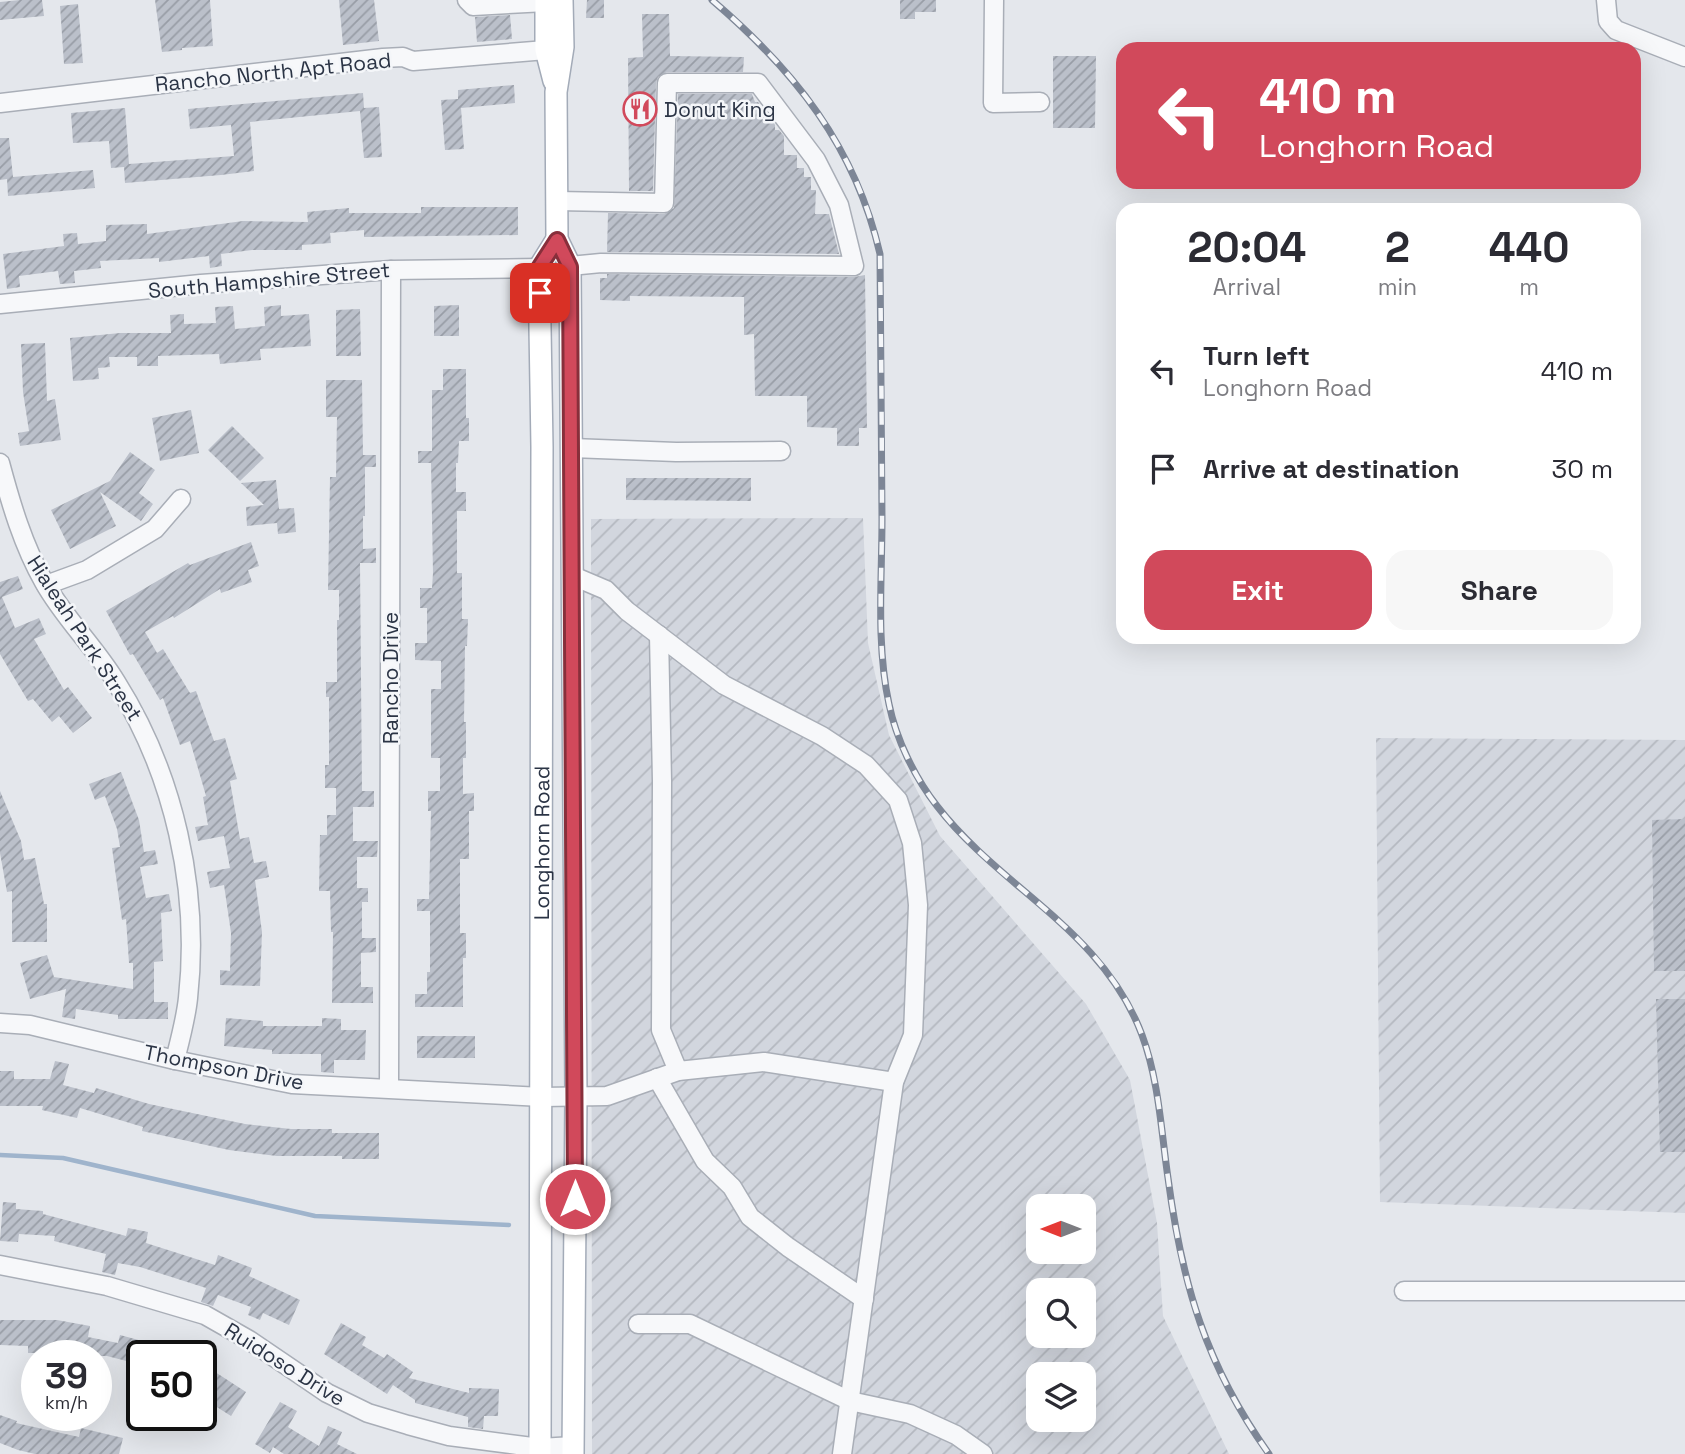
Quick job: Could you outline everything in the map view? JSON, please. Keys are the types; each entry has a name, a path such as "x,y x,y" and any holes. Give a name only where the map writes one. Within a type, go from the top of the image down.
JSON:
{"main road":[{"name":"Longhorn Road","path":"556,1 546,50 556,92"},
{"name":"Longhorn Road","path":"556,1 564,47 556,92 557,240 570,267 576,1096 573,1450"},
{"path":"539,268 557,240"},
{"name":"Longhorn Road","path":"539,268 542,447 540,1451"},
{"path":"542,447 572,448"}],"street":[{"path":"467,0 473,6 556,1"},
{"path":"994,0 993,103 1040,102"},
{"path":"1606,0 1608,21 1616,30 1685,57"},
{"name":"Rancho North Apt Road","path":"0,103 383,58 403,57 413,61 546,50"},
{"path":"557,201 664,203 667,83 758,83 822,171 839,205 854,266 601,263 570,267"},
{"name":"South Hampshire Street","path":"0,304 201,284 391,270 539,268"},
{"name":"Rancho Drive","path":"389,1087 391,270"},
{"path":"572,448 676,452 780,451"},
{"name":"Hialeah Park Street","path":"0,463 14,513 30,554 46,585 115,680 132,709 155,753 171,803 183,861 191,949 188,1000 175,1060"},
{"path":"46,585 87,570 155,529 181,499"},
{"path":"573,576 606,590 724,685 822,736 866,765 898,800 912,844 918,905 913,1035 894,1082 842,1454"},
{"path":"659,635 662,781 661,1030 678,1070"},
{"name":"Thompson Drive","path":"0,1024 30,1025 175,1060 292,1084 542,1097 607,1096 678,1070 764,1062 894,1082"},
{"path":"657,1078 705,1161 733,1187 750,1217 788,1247 864,1299"},
{"name":"Ruidoso Drive","path":"0,1265 107,1286 205,1315 327,1393 368,1413 449,1436 540,1451 573,1450"},
{"path":"1404,1291 1685,1290"},
{"path":"638,1324 690,1324 850,1401 910,1414 956,1435 983,1454"}],"shaded area":[{"path":"863,518 868,643 889,735 940,836 1086,1004 1130,1080 1157,1223 1163,1316 1229,1454 592,1454 591,519"},
{"path":"1376,738 1685,740 1685,1213 1380,1202"}],"building":[{"path":"42,0 44,16 0,20 0,2"},
{"path":"155,0 210,0 213,46 162,52"},
{"path":"339,0 374,0 379,41 343,45"},
{"path":"587,0 604,0 604,18 586,18"},
{"path":"900,0 936,0 936,12 915,12 915,19 900,19"},
{"path":"78,4 83,63 64,64 60,6"},
{"path":"642,14 669,14 670,56 744,57 743,72 667,72 658,77 653,191 629,191 628,58 643,57"},
{"path":"510,15 512,39 477,42 475,17"},
{"path":"1053,56 1096,56 1095,128 1053,128"},
{"path":"514,85 515,103 461,108 464,149 445,150 441,100 458,99 458,90"},
{"path":"363,93 364,108 379,107 382,157 364,158 360,111 250,122 254,171 221,175 125,183 124,167 111,168 109,141 73,143 71,113 125,108 129,164 234,156 231,125 190,129 188,109"},
{"path":"678,94 752,94 755,102 762,107 762,113 766,113 775,125 775,130 779,130 784,136 784,155 797,155 797,168 804,168 804,177 811,177 811,190 816,190 815,214 829,214 839,254 607,252 608,213 664,214 674,208"},
{"path":"0,138 9,138 13,177 93,170 95,188 8,196 7,179 0,180"},
{"path":"421,207 518,207 518,235 364,237 364,230 330,233 331,243 302,245 302,250 252,250 221,254 222,266 210,268 209,256 159,262 159,258 100,261 101,268 74,271 75,283 60,284 58,271 19,276 20,287 7,289 3,254 64,246 63,234 77,233 78,244 106,241 106,225 147,224 147,234 243,221 308,222 307,212 349,208 349,213 421,213"},
{"path":"607,274 865,275 867,428 859,428 859,446 837,446 837,428 807,427 807,396 755,396 754,334 744,335 744,297 630,296 630,301 600,300 600,278 607,278"},
{"path":"281,305 281,316 309,314 311,346 260,349 261,360 220,364 219,354 158,356 158,366 137,366 137,357 109,357 110,367 98,368 99,379 73,381 70,338 120,333 171,333 170,315 184,314 184,324 216,323 215,307 233,306 235,329 265,326 264,307"},
{"path":"459,305 459,336 434,336 434,306"},
{"path":"360,309 361,356 336,356 336,310"},
{"path":"45,343 47,401 55,399 61,440 20,446 18,433 29,431 23,392 21,344"},
{"path":"443,369 466,369 469,441 459,441 456,492 466,492 466,511 457,511 457,573 462,573 462,619 468,619 465,646 466,758 463,758 463,794 474,793 474,811 469,811 469,859 460,859 460,933 466,933 463,1007 415,1007 415,994 427,994 427,972 430,972 430,911 417,911 417,899 429,899 431,811 428,811 428,791 440,791 440,758 431,758 431,689 441,689 441,661 415,660 415,643 427,643 427,608 420,608 420,588 432,588 433,573 431,463 418,463 418,451 432,451 432,390 443,390"},
{"path":"326,380 362,380 363,455 376,455 376,467 365,467 363,549 376,548 376,563 360,563 362,791 374,791 374,807 353,807 353,841 378,841 377,857 357,857 357,888 368,888 368,902 362,902 362,938 376,938 376,952 361,953 361,987 373,987 373,1003 332,1003 333,932 330,891 319,891 320,835 327,835 327,815 336,815 336,788 325,788 325,765 329,765 329,697 326,697 326,682 337,682 339,620 339,590 328,590 330,477 336,477 337,417 326,417"},
{"path":"191,410 199,453 160,461 152,418"},
{"path":"232,426 264,458 240,481 208,450"},
{"path":"130,452 155,470 139,493 153,504 141,521 100,492 116,526 70,549 51,510 110,481"},
{"path":"626,478 751,478 751,501 626,500"},
{"path":"276,480 279,509 294,508 296,532 278,534 277,523 247,526 246,507 264,505 241,483"},
{"path":"251,542 259,566 248,570 252,582 221,593 220,589 174,618 173,616 145,632 157,653 163,649 190,693 196,691 214,741 225,738 237,779 230,781 240,839 249,837 254,863 266,861 269,877 255,880 262,932 260,986 220,985 220,970 230,971 231,933 224,885 210,888 207,872 230,868 224,836 198,841 195,827 208,825 203,797 206,796 190,741 180,745 163,698 160,700 133,654 130,655 106,611 188,563 190,565"},
{"path":"18,576 23,589 2,597 15,628 39,618 46,634 34,639 64,690 68,687 92,718 73,733 59,716 52,722 33,699 28,701 0,654 0,582"},
{"path":"121,772 139,820 144,852 155,850 158,864 140,867 146,898 169,894 172,911 161,913 163,961 154,962 154,1002 168,1002 168,1019 118,1019 118,1015 76,1009 75,1019 62,1017 66,989 30,999 20,963 47,955 54,977 133,989 133,963 129,963 126,919 122,920 112,848 120,847 117,829 105,796 95,800 89,784"},
{"path":"0,791 21,841 24,860 35,858 44,904 47,904 47,942 12,942 12,891 7,892 0,853"},
{"path":"1685,819 1685,971 1654,971 1652,820"},
{"path":"1656,999 1685,999 1685,1152 1660,1152"},
{"path":"226,1018 263,1021 263,1026 322,1026 322,1018 341,1019 341,1030 366,1030 365,1060 334,1060 334,1073 321,1072 321,1054 272,1054 272,1050 224,1046"},
{"path":"417,1036 475,1036 475,1058 417,1058"},
{"path":"55,1061 69,1064 63,1085 94,1093 96,1088 149,1104 245,1124 291,1129 332,1129 332,1133 379,1133 379,1159 277,1156 229,1150 142,1131 143,1127 80,1108 77,1118 42,1110 43,1106 0,1106 0,1071 14,1071 14,1079 50,1079"},
{"path":"3,1202 16,1203 16,1209 43,1211 43,1214 126,1236 128,1228 148,1232 146,1243 215,1265 218,1255 252,1268 249,1276 300,1300 289,1325 263,1313 260,1320 248,1315 251,1307 218,1295 213,1306 201,1302 206,1288 140,1267 118,1263 115,1275 102,1272 106,1254 54,1241 55,1236 19,1234 18,1242 0,1241"},
{"path":"0,1320 57,1320 90,1326 88,1337 103,1340 21,1340 21,1346 0,1345"},
{"path":"341,1323 366,1337 362,1345 384,1358 387,1354 413,1372 409,1378 469,1393 469,1388 499,1389 498,1416 484,1416 483,1429 468,1427 468,1417 415,1403 415,1400 393,1385 387,1394 324,1354"},
{"path":"120,1335 139,1340 126,1340 126,1361 112,1357 112,1342 118,1343"},
{"path":"217,1373 246,1392 231,1416 217,1407"},
{"path":"280,1402 297,1411 288,1427 319,1446 328,1426 342,1432 337,1444 357,1454 284,1454 273,1447 270,1453 255,1444"},
{"path":"0,1415 17,1421 16,1423 21,1424 21,1431 52,1431 79,1437 80,1431 94,1431 123,1438 119,1454 35,1454 0,1443"}],"waterway":[{"path":"0,1155 63,1158 315,1216 509,1225"}],"railway":[{"path":"712,0 770,54 818,113 855,179 880,254 881,635 889,704 901,744 914,771 937,806 991,862 1077,938 1103,967 1125,998 1142,1035 1152,1070 1174,1217 1189,1289 1213,1356 1247,1421 1269,1454"}],"place":[{"name":"Donut King","path":"640,109"}],"route":[{"path":"540,293 539,268 557,240 570,267 575,1199"}]}
